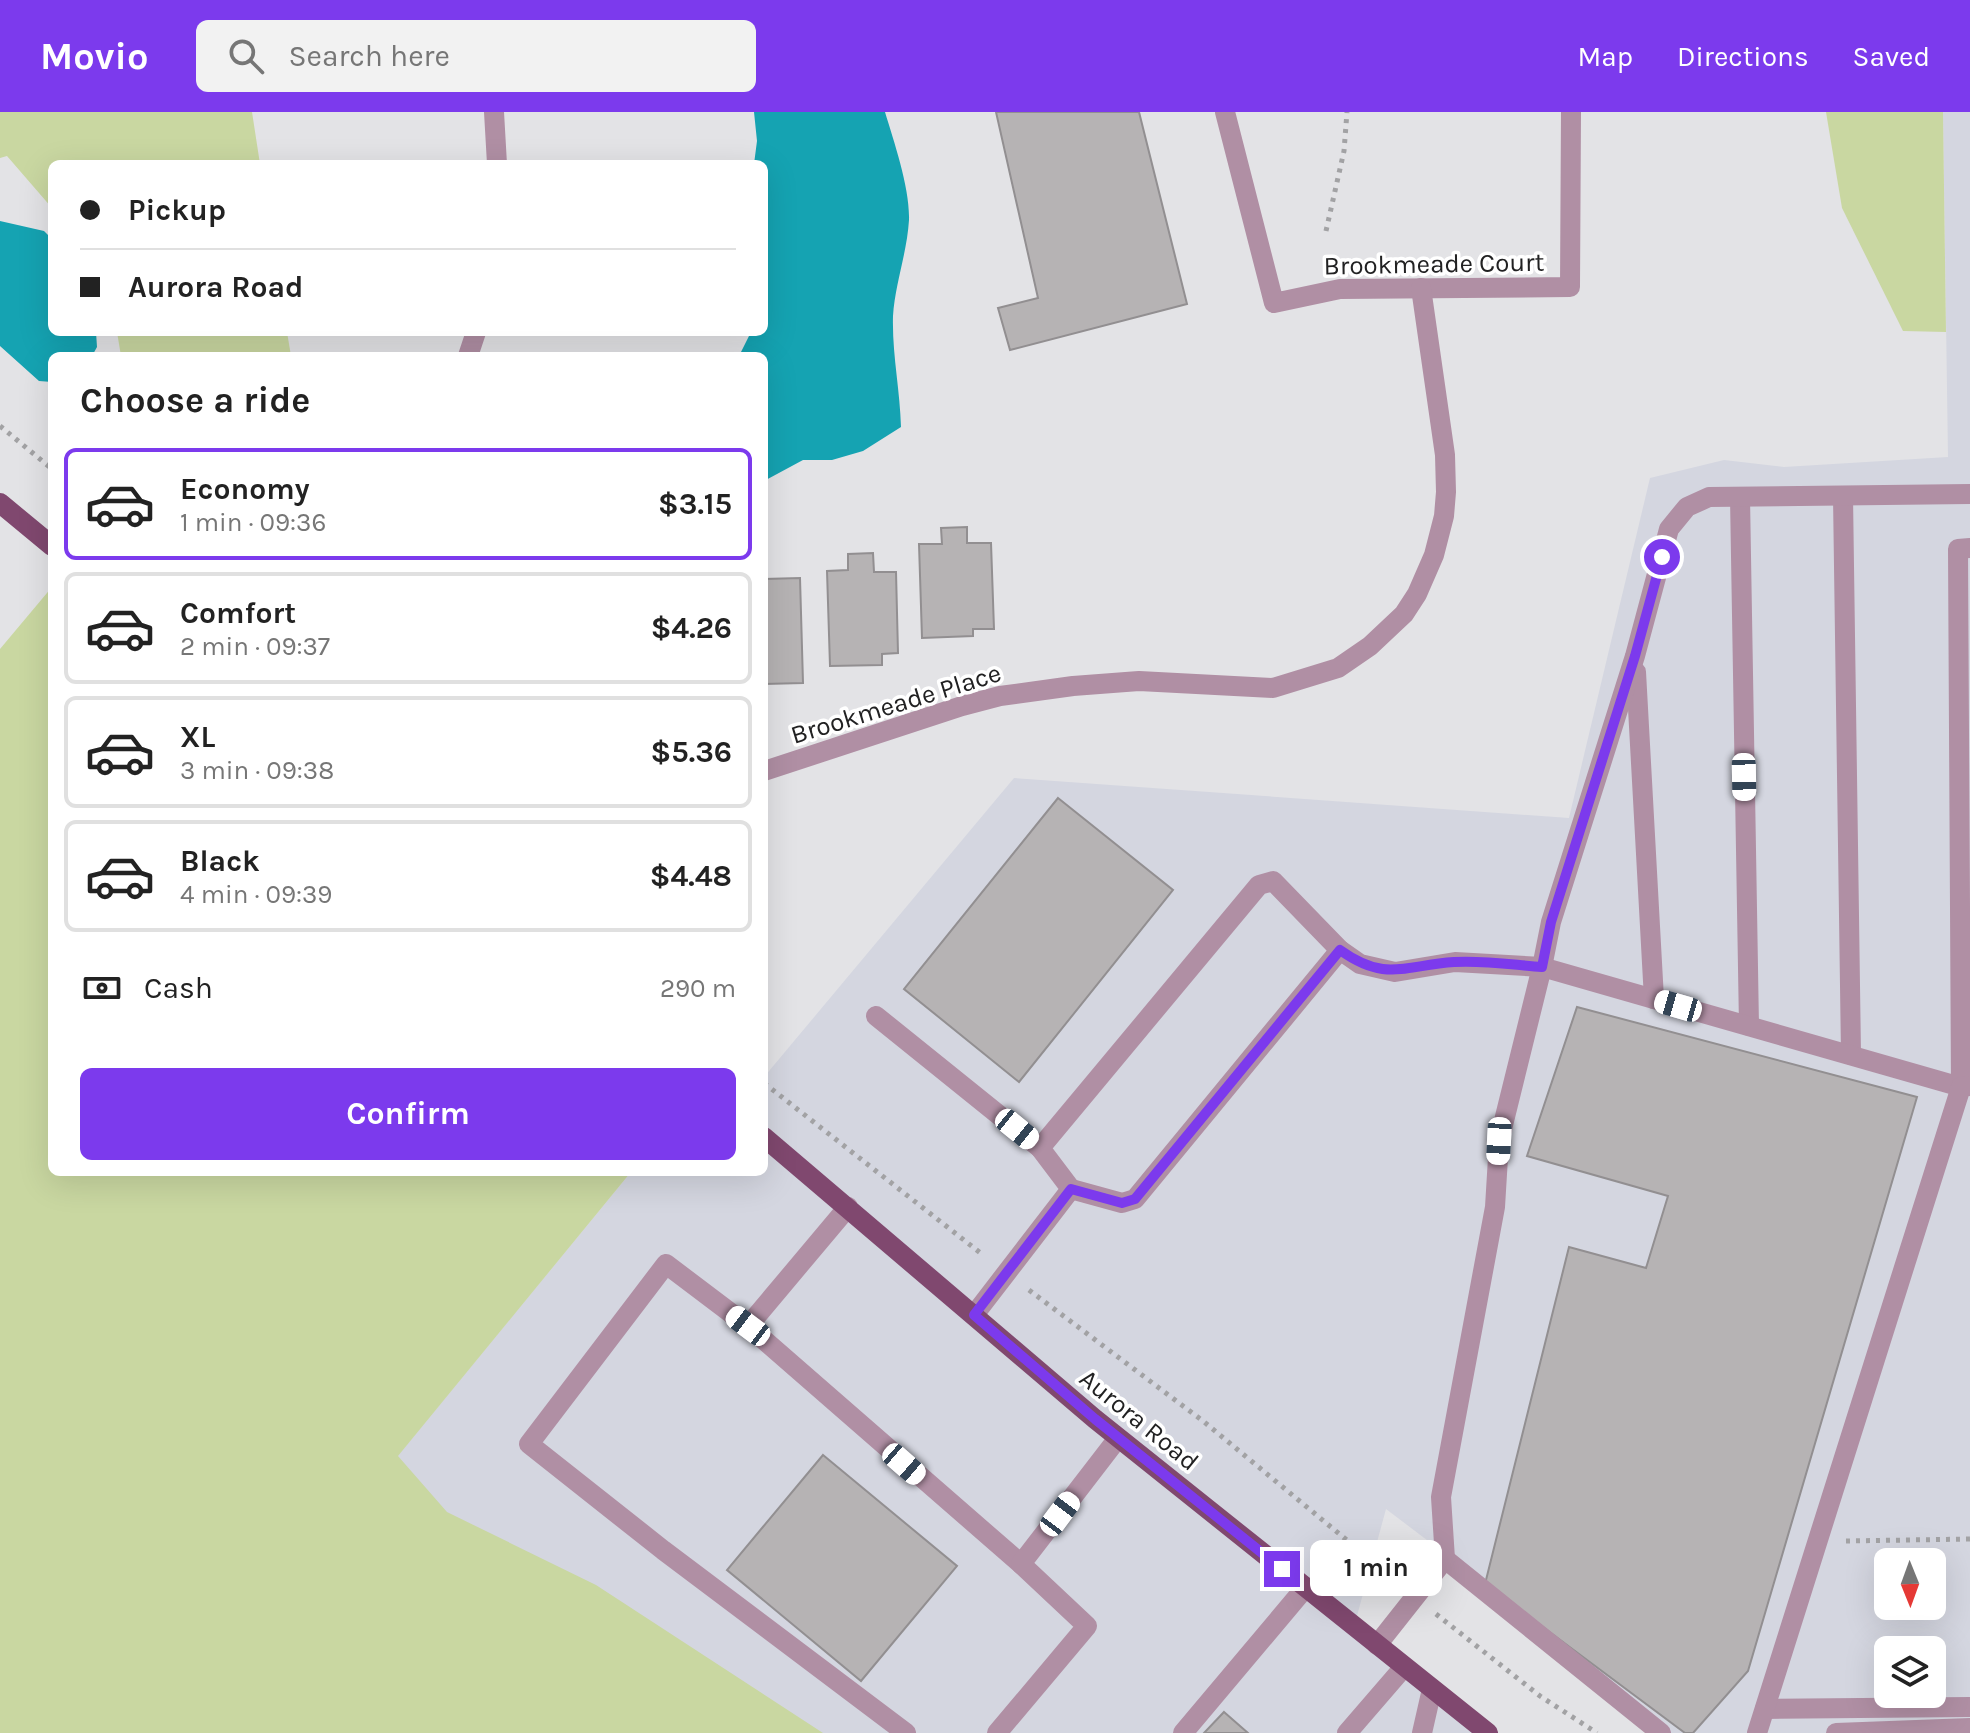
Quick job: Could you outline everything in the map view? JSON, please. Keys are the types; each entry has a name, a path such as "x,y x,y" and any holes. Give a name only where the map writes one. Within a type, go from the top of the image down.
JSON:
{"main road":[{"path":"0,503 48,543"},
{"name":"Aurora Road","path":"768,1140 1118,1438 1488,1733"}],"street":[{"path":"494,112 497,160"},
{"name":"Brookmeade Court","path":"1225,112 1274,303 1340,289 1570,287 1571,112"},
{"name":"Brookmeade Place","path":"768,770 1000,696 1139,681 1273,688 1338,668 1370,646 1404,614 1417,594 1434,555 1444,516 1445,455 1421,288"},
{"path":"1377,1645 1445,1559 1441,1497 1495,1207 1499,1141 1551,922 1635,656 1669,529 1687,507 1709,497 1970,494"},
{"path":"1843,496 1851,1055"},
{"path":"1740,497 1749,1026"},
{"path":"1757,1733 1966,1087 1958,549 1970,548"},
{"path":"1635,656 1654,999"},
{"path":"1040,1148 1259,885 1273,881 1340,950 1360,964 1395,972 1455,962 1542,967 1966,1087"},
{"path":"876,1016 1040,1148 1071,1189 1122,1203 1135,1199 1340,950"},
{"path":"974,1315 1071,1189"},
{"path":"748,1326 848,1207"},
{"path":"906,1733 663,1550 529,1444 666,1264 748,1326 1021,1564 1087,1626 997,1733"},
{"path":"1021,1564 1118,1438"},
{"path":"1445,1559 1661,1733"},
{"path":"1183,1733 1305,1588"},
{"path":"1347,1733 1404,1667"},
{"path":"1422,1733 1432,1689"},
{"path":"1766,1704 1970,1695"},
{"path":"1766,1704 1970,1707"},
{"path":"1836,1733 1970,1728"}],"path":[{"path":"1326,231 1344,151 1347,112"},
{"path":"0,426 48,466"},
{"path":"768,1086 1006,1273 1203,1421 1540,1696 1597,1733"},
{"path":"1817,1541 1970,1539"}],"shaded area":[{"path":"1943,112 1970,112 1970,1733 1667,1733 1485,1584 1386,1509 1354,1627 1488,1733 647,1733 335,1532 628,1176 768,1176 768,1072 1014,778 1569,818 1650,478 1724,460 1784,467 1948,457"}],"green space":[{"path":"0,112 252,112 259,160 48,160 48,203 7,156 0,158"},
{"path":"1826,112 1943,112 1946,332 1903,331 1842,208"},
{"path":"118,336 288,336 290,352 120,352"},
{"path":"48,592 48,1176 628,1176 398,1456 447,1512 596,1585 823,1733 0,1733 0,649"}],"water":[{"path":"754,112 885,112 909,207 906,244 893,316 901,427 863,451 832,460 803,460 768,479 768,352 741,352 749,336 768,336 768,160 755,160 757,141"},
{"path":"0,221 44,231 48,235 48,336 96,336 97,347 94,352 48,352 48,382 39,381 0,346"}],"building":[{"path":"996,112 1139,112 1187,304 1010,350 998,308 1038,298"},
{"path":"967,527 967,543 991,543 994,629 973,629 973,636 922,638 919,544 942,544 941,528"},
{"path":"873,553 874,572 896,572 898,653 882,654 882,665 830,666 827,571 848,570 848,554"},
{"path":"800,578 803,683 768,684 768,579"},
{"path":"1058,798 1173,890 1019,1082 904,989"},
{"path":"1577,1007 1917,1097 1748,1671 1693,1733 1685,1733 1485,1584 1569,1247 1646,1268 1668,1196 1527,1156"},
{"path":"823,1455 957,1566 861,1681 727,1570"},
{"path":"1224,1712 1248,1733 1204,1733"}],"route":[{"path":"1282,1569 1095,1419 974,1315 1071,1189 1122,1203 1135,1199 1340,950 1360,964 1395,972 1455,962 1542,967 1551,922 1635,656 1662,557"}]}
